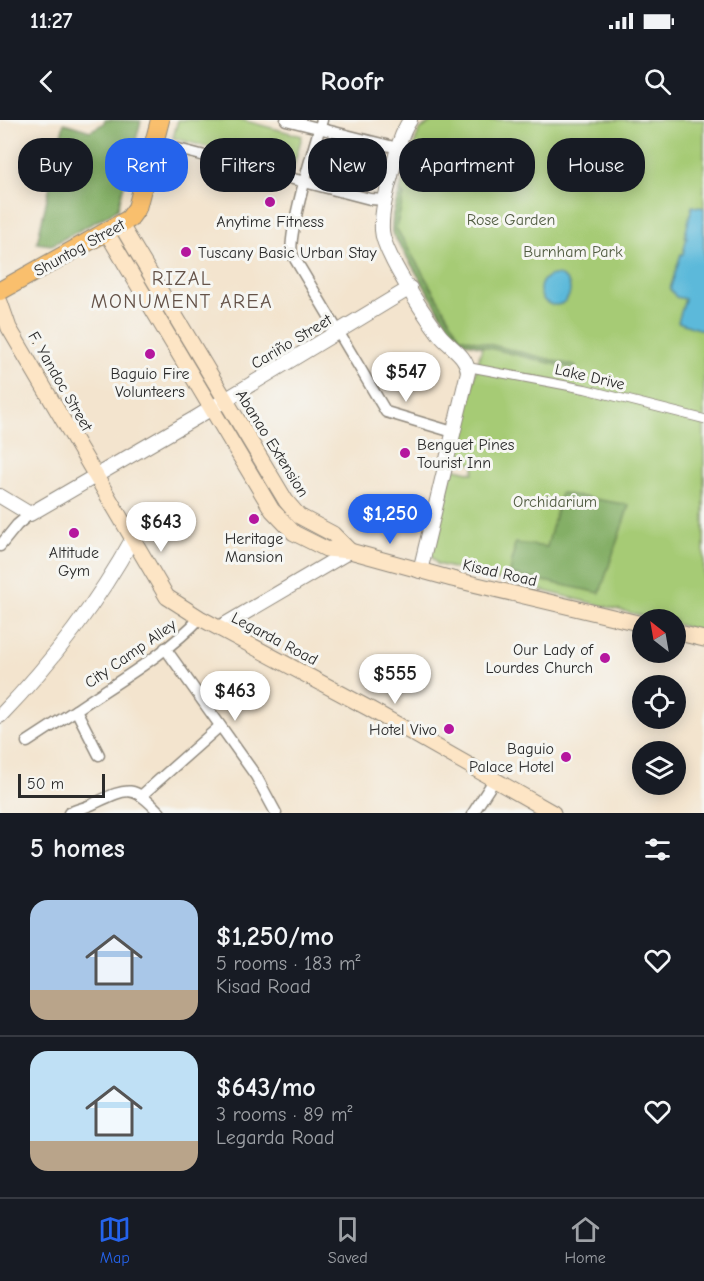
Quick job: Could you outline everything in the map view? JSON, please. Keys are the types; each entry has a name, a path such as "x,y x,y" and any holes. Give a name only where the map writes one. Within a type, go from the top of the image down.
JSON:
{"highway":[{"name":"Shuntog Street","path":"156,138 160,120"},
{"name":"Shuntog Street","path":"0,291 129,219 137,208 141,192"}],"main road":[{"name":"Abanao Extension","path":"114,229 171,309 280,492 299,516 333,534 350,551"},
{"path":"114,229 157,318 266,501 286,526 303,539 326,549 350,551"},
{"name":"F. Yandoc Street","path":"0,302 9,328 96,476"},
{"path":"157,318 171,309"},
{"name":"Legarda Road","path":"96,476 167,597 200,618 553,813"},
{"path":"266,501 280,492"},
{"name":"Kisad Road","path":"350,551 420,571 632,622"},
{"path":"686,635 704,639"}],"street":[{"path":"286,120 320,124 398,148"},
{"path":"410,120 398,148 385,200 383,237 410,288 439,333 464,358 468,367 420,571"},
{"path":"320,124 304,182 290,249 386,412 453,432"},
{"path":"188,152 370,199 385,200"},
{"name":"Cariño Street","path":"30,514 211,409 410,288"},
{"name":"Lake Drive","path":"468,367 585,389 704,419"},
{"path":"0,496 30,514 17,525 0,546"},
{"path":"0,716 38,676 72,633 116,568 133,538"},
{"path":"219,628 350,551"},
{"name":"City Camp Alley","path":"27,742 165,648 200,618"},
{"path":"165,648 256,776 276,813"},
{"name":"City Camp Alley","path":"76,710 99,755"},
{"path":"142,795 220,726"},
{"path":"473,813 495,779"},
{"path":"69,813 127,791 142,795 160,813"}],"green space":[{"path":"105,120 141,121 137,138 105,138 105,192 122,192 118,208 52,245 37,243 48,192 93,192 93,138 61,138 64,123 90,131 103,124"},
{"path":"178,120 242,120 302,136 296,158 296,138 200,138 200,145 188,142 188,138 173,138"},
{"name":"Burnham Park","path":"435,120 704,120 704,632 686,627 686,609 632,609 632,613 437,564 431,555 452,468 473,473 475,464 454,459 482,347 457,340 392,232 393,214 400,192 535,192 535,138 417,138 419,130"},
{"path":"401,192 404,195 396,228 460,337 576,366 575,369 457,340 392,232 393,214"},
{"path":"561,493 629,505 600,593 510,574 515,543 547,547"}],"water":[{"path":"692,206 704,208 704,331 678,322 685,299 676,297 670,289 681,254 683,254"},
{"path":"555,275 561,276 569,284 569,296 561,304 555,305 549,304 541,296 540,290 541,284 549,276"}],"place":[{"name":"Anytime Fitness","path":"270,202"},
{"name":"Tuscany Basic Urban Stay","path":"186,252"},
{"name":"Baguio Fire Volunteers","path":"150,354"},
{"name":"Benguet Pines Tourist Inn","path":"405,453"},
{"name":"Heritage Mansion","path":"254,519"},
{"name":"Altitude Gym","path":"74,533"},
{"name":"Our Lady of Lourdes Church","path":"605,658"},
{"name":"Hotel Vivo","path":"449,729"},
{"name":"Baguio Palace Hotel","path":"566,757"}],"district":[{"name":"RIZAL MONUMENT AREA","path":"182,290"}],"park label":[{"name":"Rose Garden","path":"511,219"},
{"name":"Orchidarium","path":"555,501"}]}
